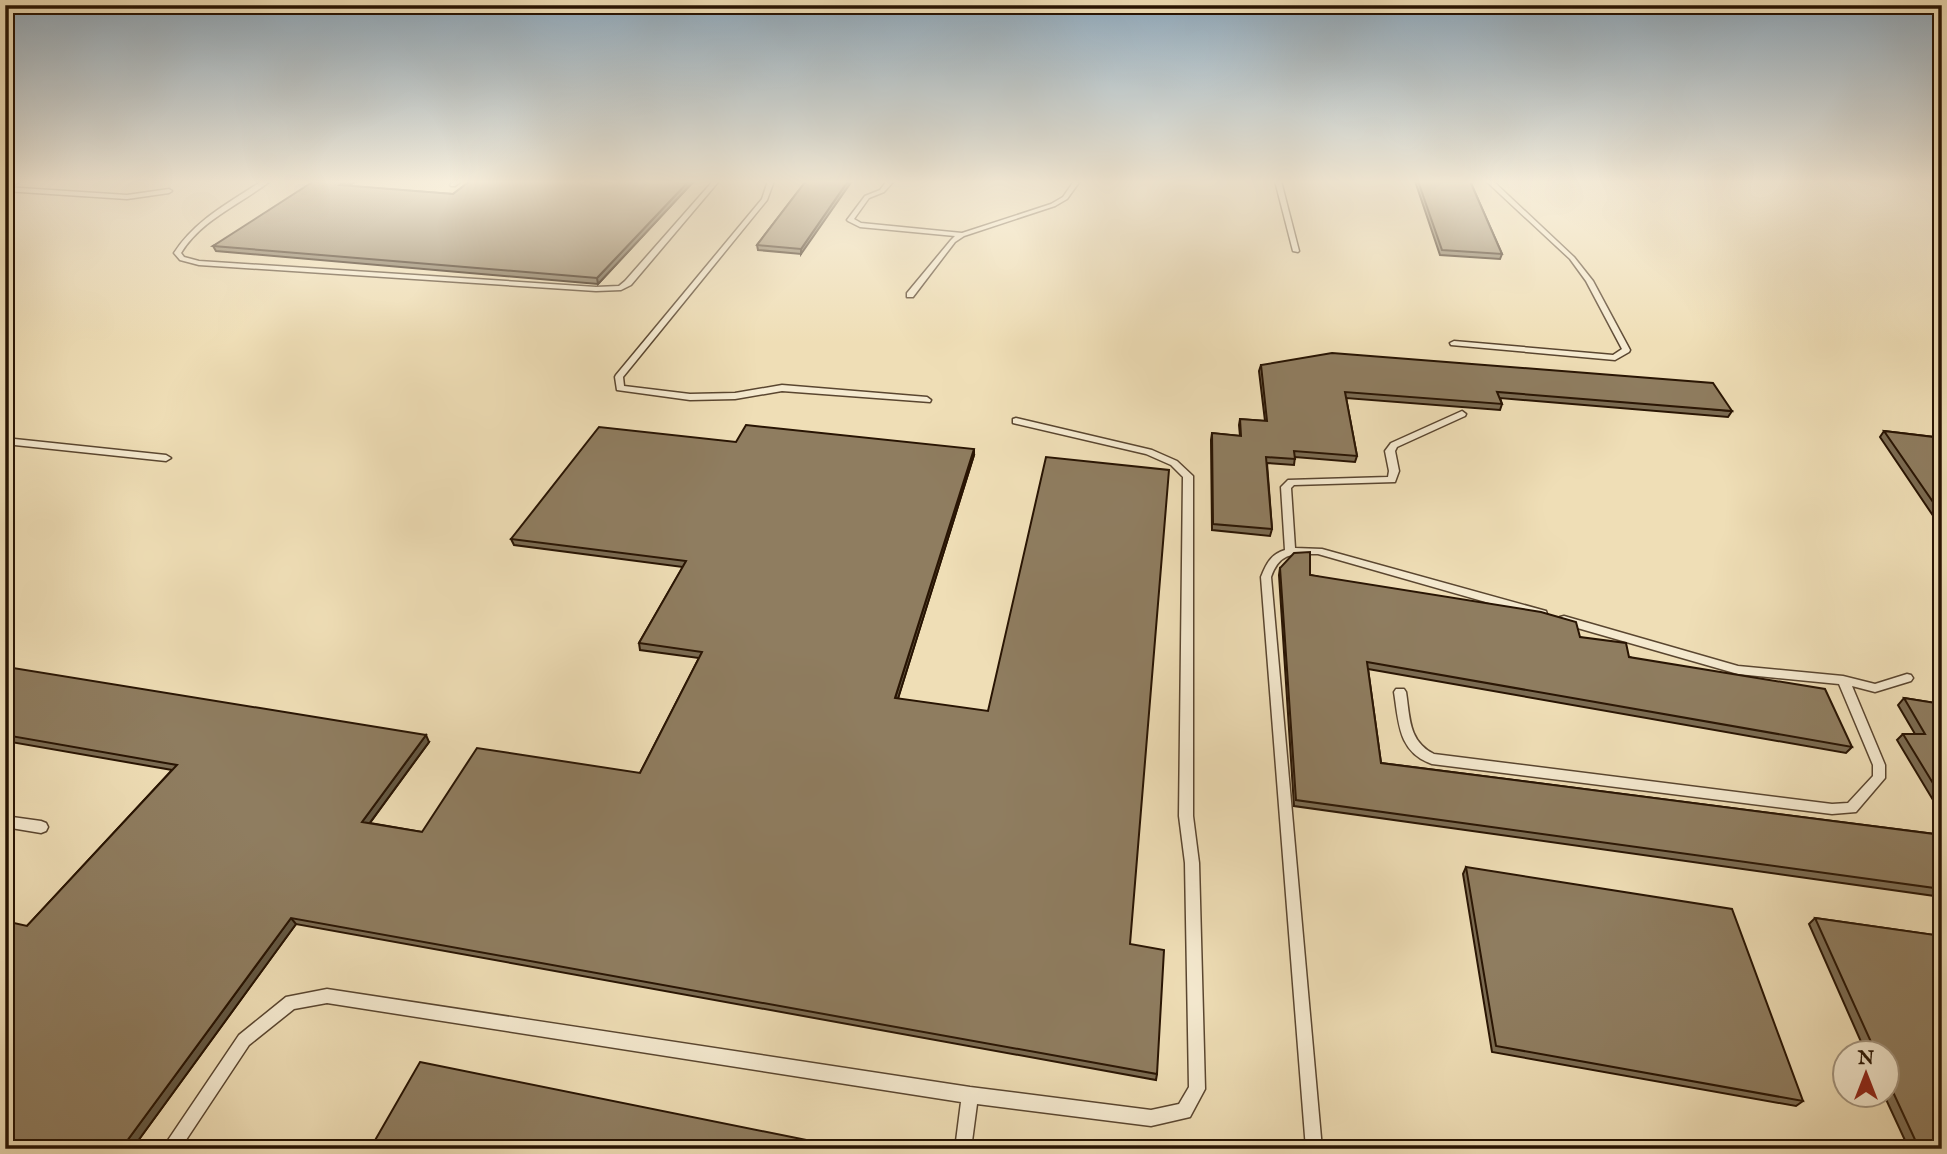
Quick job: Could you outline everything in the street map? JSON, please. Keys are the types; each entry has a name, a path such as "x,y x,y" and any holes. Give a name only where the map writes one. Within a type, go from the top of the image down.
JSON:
{"lane":[{"path":"191,235 182,243 177,253 182,259 200,263 621,288 670,235"},
{"path":"736,235 619,377 620,387 690,397 735,396 782,387 927,400"},
{"path":"910,295 953,241 962,235"},
{"path":"1292,235 1296,251"},
{"path":"1454,343 1615,358 1626,351 1590,281 1572,258 1547,235"},
{"path":"1290,551 1286,487 1291,482 1392,480 1394,471 1390,451 1394,445 1462,414"},
{"path":"170,1149 244,1040 291,1002 327,996 970,1094 1151,1118 1184,1111 1197,1089 1192,863 1186,816 1188,476 1174,463 1149,452 1016,421"},
{"path":"5,441 166,458"},
{"path":"1314,1149 1266,577 1269,565 1277,556 1290,551 1318,551 1348,558 1738,670 1843,680 1875,688 1907,678"},
{"path":"1400,692 1409,743 1421,755 1432,759 1832,809 1852,808 1879,778 1879,765 1843,680"},
{"path":"5,821 41,827"},
{"path":"962,1149 970,1094"}],"building":[{"path":"230,235 638,235 597,278 213,246"},
{"path":"765,235 811,235 801,249 757,245"},
{"path":"1437,235 1494,235 1502,254 1442,250"},
{"path":"1332,353 1713,383 1732,411 1497,392 1502,404 1345,392 1357,456 1294,451 1295,459 1266,457 1272,529 1213,524 1212,433 1241,436 1240,419 1267,421 1261,365"},
{"path":"746,425 974,449 895,698 988,711 1046,457 1169,470 1130,944 1164,950 1157,1074 291,918 121,1149 5,1149 5,921 27,926 177,765 5,735 5,668 426,735 362,822 422,832 477,748 640,773 702,652 639,643 686,561 511,539 599,427 736,442"},
{"path":"1884,431 1942,438 1942,515"},
{"path":"1310,552 1310,575 1541,612 1576,622 1580,637 1626,643 1629,657 1825,689 1852,747 1367,662 1381,763 1942,835 1942,889 1296,800 1280,568 1294,553"},
{"path":"1904,698 1942,704 1942,798 1903,734 1925,734"},
{"path":"1466,867 1732,909 1803,1101 1496,1046"},
{"path":"1815,918 1942,936 1942,1148 1917,1144 1900,1108 1902,1038 1869,1038"},
{"path":"420,1062 851,1149 370,1149"}]}
